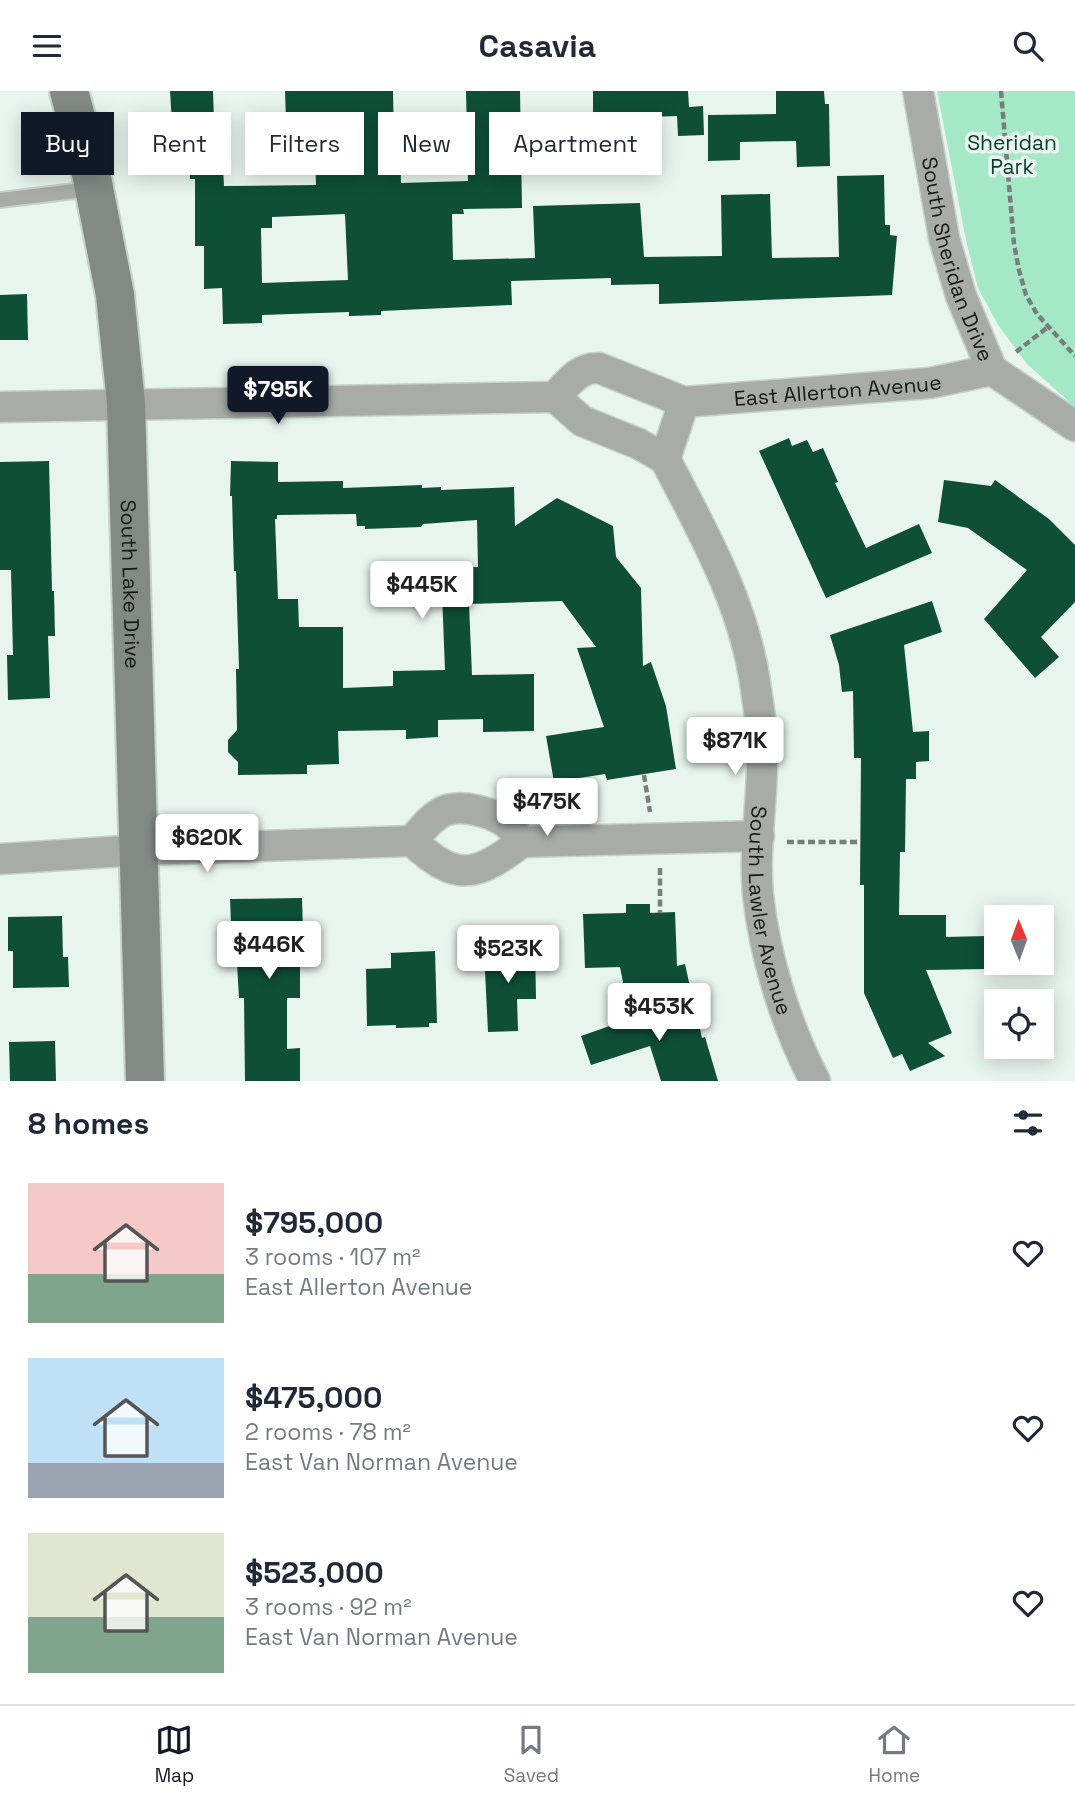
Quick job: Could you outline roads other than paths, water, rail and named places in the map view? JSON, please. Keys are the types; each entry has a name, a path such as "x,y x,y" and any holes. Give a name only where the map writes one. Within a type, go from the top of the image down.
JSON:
{"main road":[{"name":"South Lake Drive","path":"69,91 94,189 115,295 126,403 145,1081"}],"street":[{"name":"South Sheridan Drive","path":"918,91 944,238 961,296 992,370 1075,426"},
{"name":"East Allerton Avenue","path":"555,397 576,375 592,368 599,368 684,401 930,383 992,370"},
{"path":"0,407 555,397 582,421 639,444 665,459 684,401"},
{"name":"South Lawler Avenue","path":"665,459 718,562 741,621 756,685 762,737 758,894 768,950 798,1048 815,1081"},
{"path":"0,859 140,850 412,841 444,811 465,808 486,813 508,824 522,842"},
{"path":"412,841 433,861 458,872 484,867 522,842 758,839"}],"lane":[{"path":"0,200 94,189"}],"park label":[{"name":"Sheridan Park","path":"1012,154"}]}
